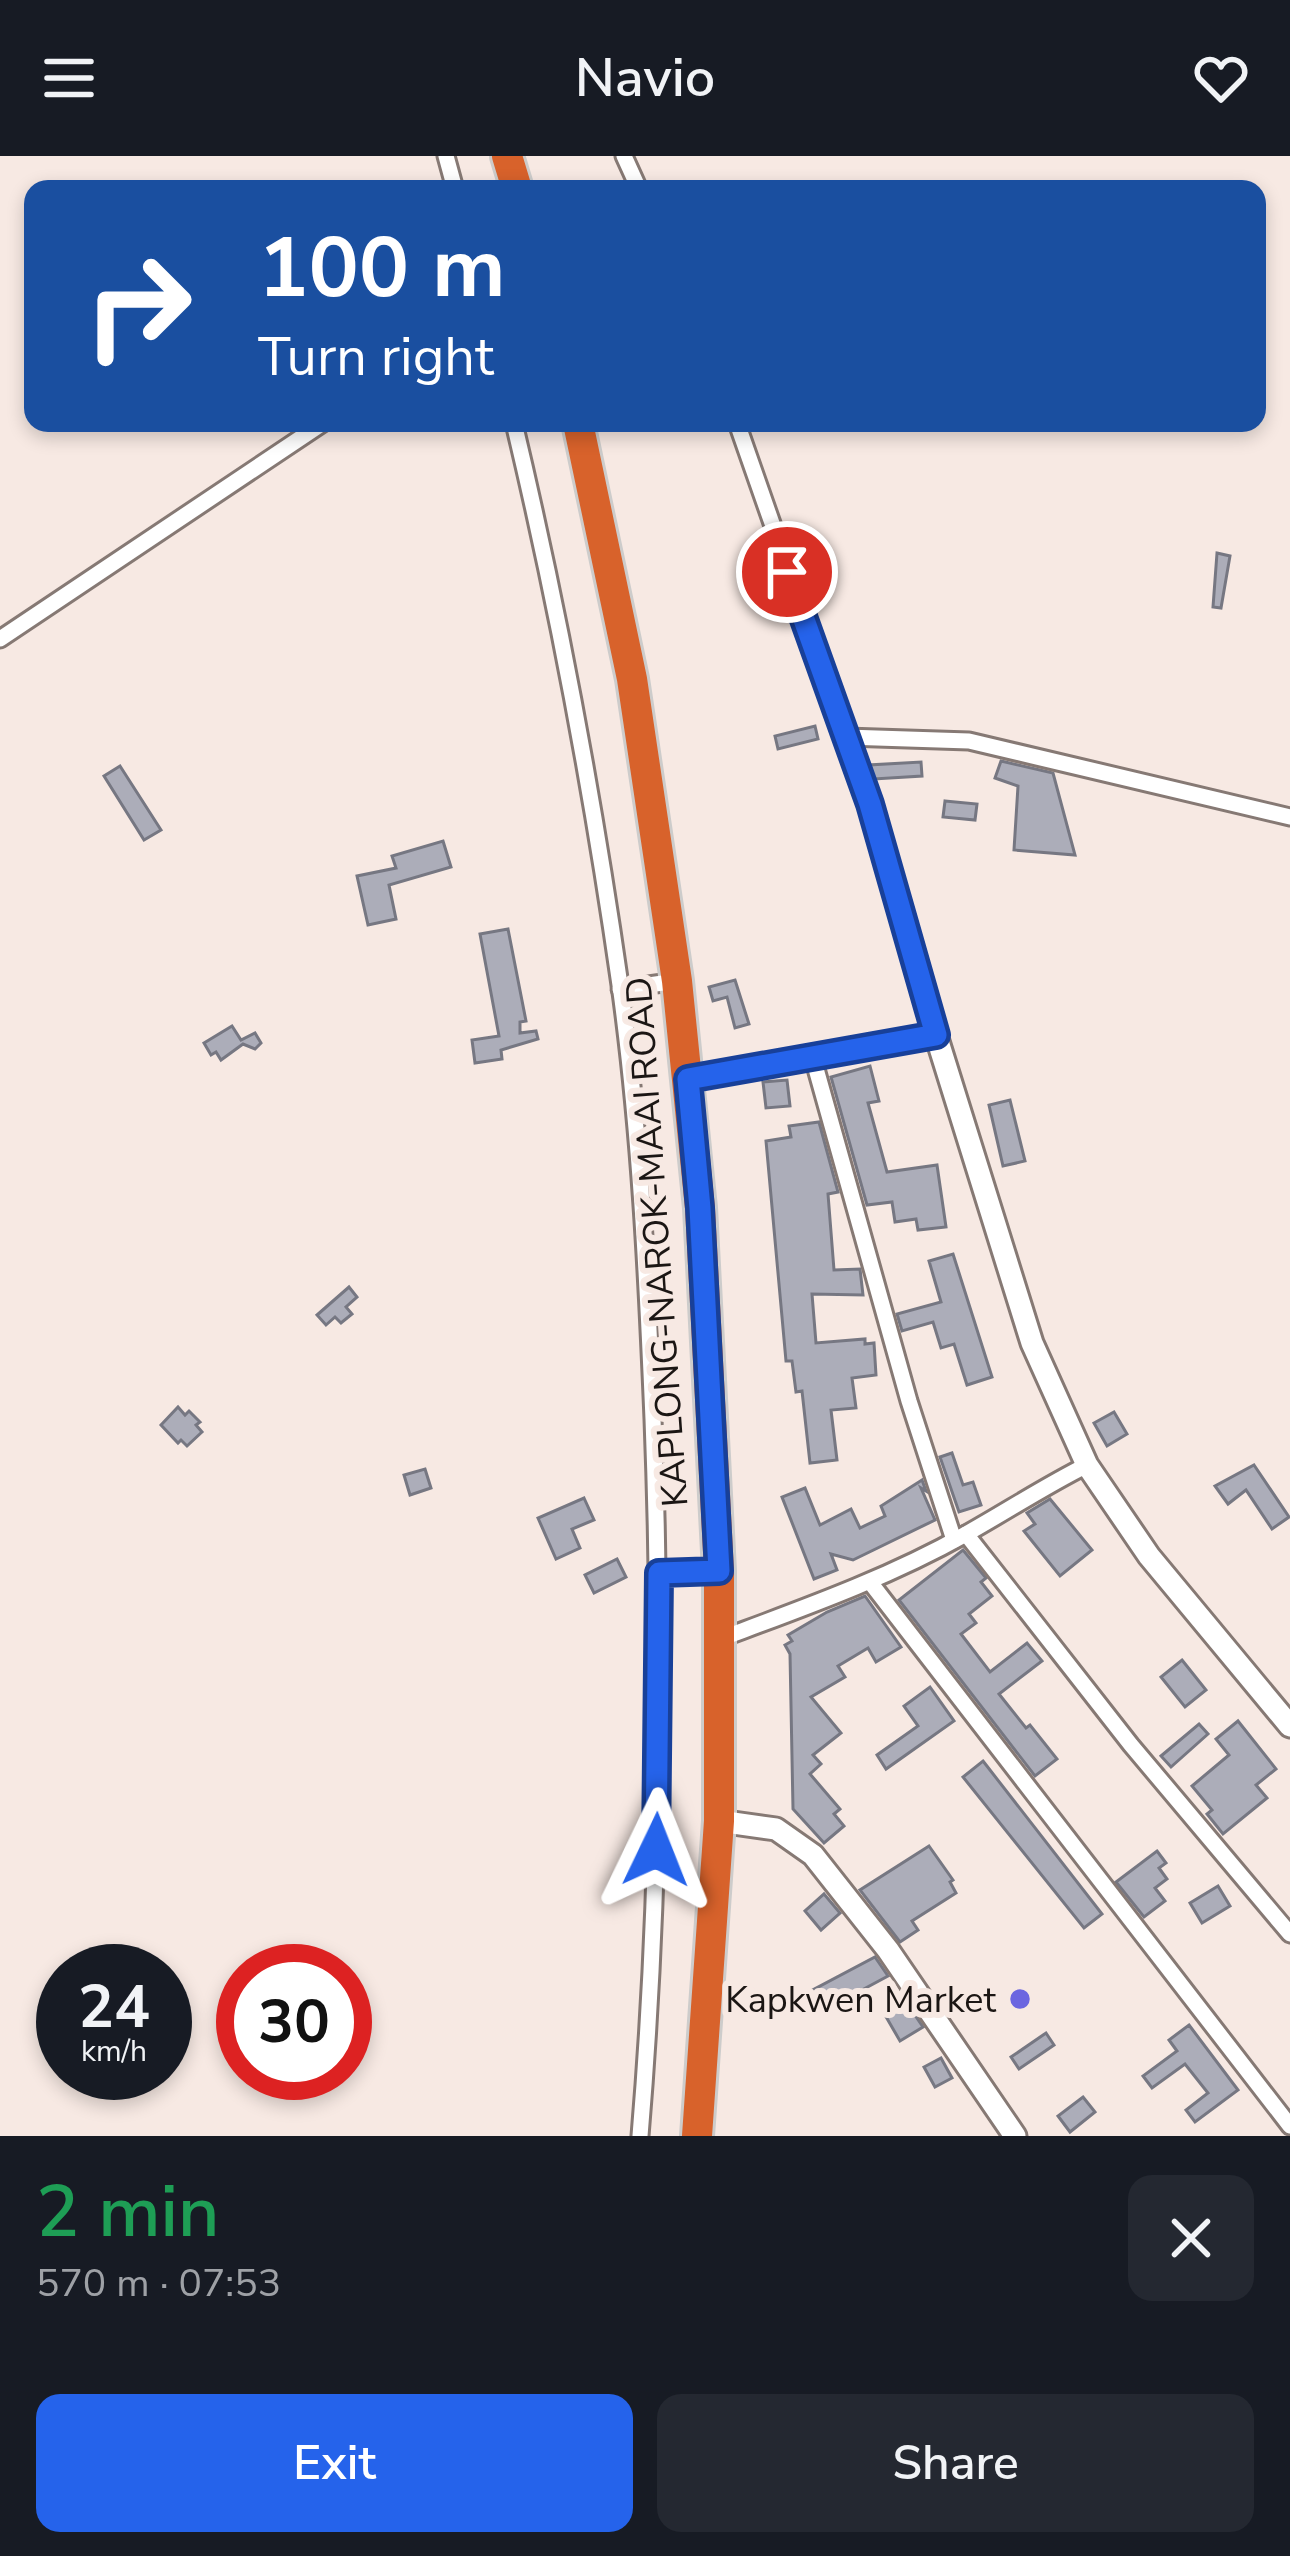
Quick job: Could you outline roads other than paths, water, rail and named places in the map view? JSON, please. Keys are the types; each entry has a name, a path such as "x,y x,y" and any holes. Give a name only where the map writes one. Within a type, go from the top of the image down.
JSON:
{"highway":[{"name":"KAPLONG-NAROK-MAAI ROAD","path":"580,432 632,679 677,981 700,1208 720,1639 719,1821 697,2136"}],"street":[{"path":"0,639 310,432"},
{"path":"516,432 589,790 620,989 647,1262 659,1573 658,1803 649,2038 640,2136"},
{"path":"739,432 870,804 1032,1343 1087,1465 1149,1556 1290,1726"},
{"path":"846,737 969,740 1290,817"},
{"path":"620,989 677,981"},
{"path":"688,1079 936,1035"},
{"path":"813,1058 908,1401 960,1537 1290,1934"},
{"path":"720,1639 870,1582 1087,1465"},
{"path":"659,1573 719,1571"},
{"path":"870,1582 1290,2126"},
{"path":"719,1821 776,1829 813,1855 888,1950 1015,2136"}],"place":[{"name":"Kapkwen Market","path":"1020,1999"}]}
